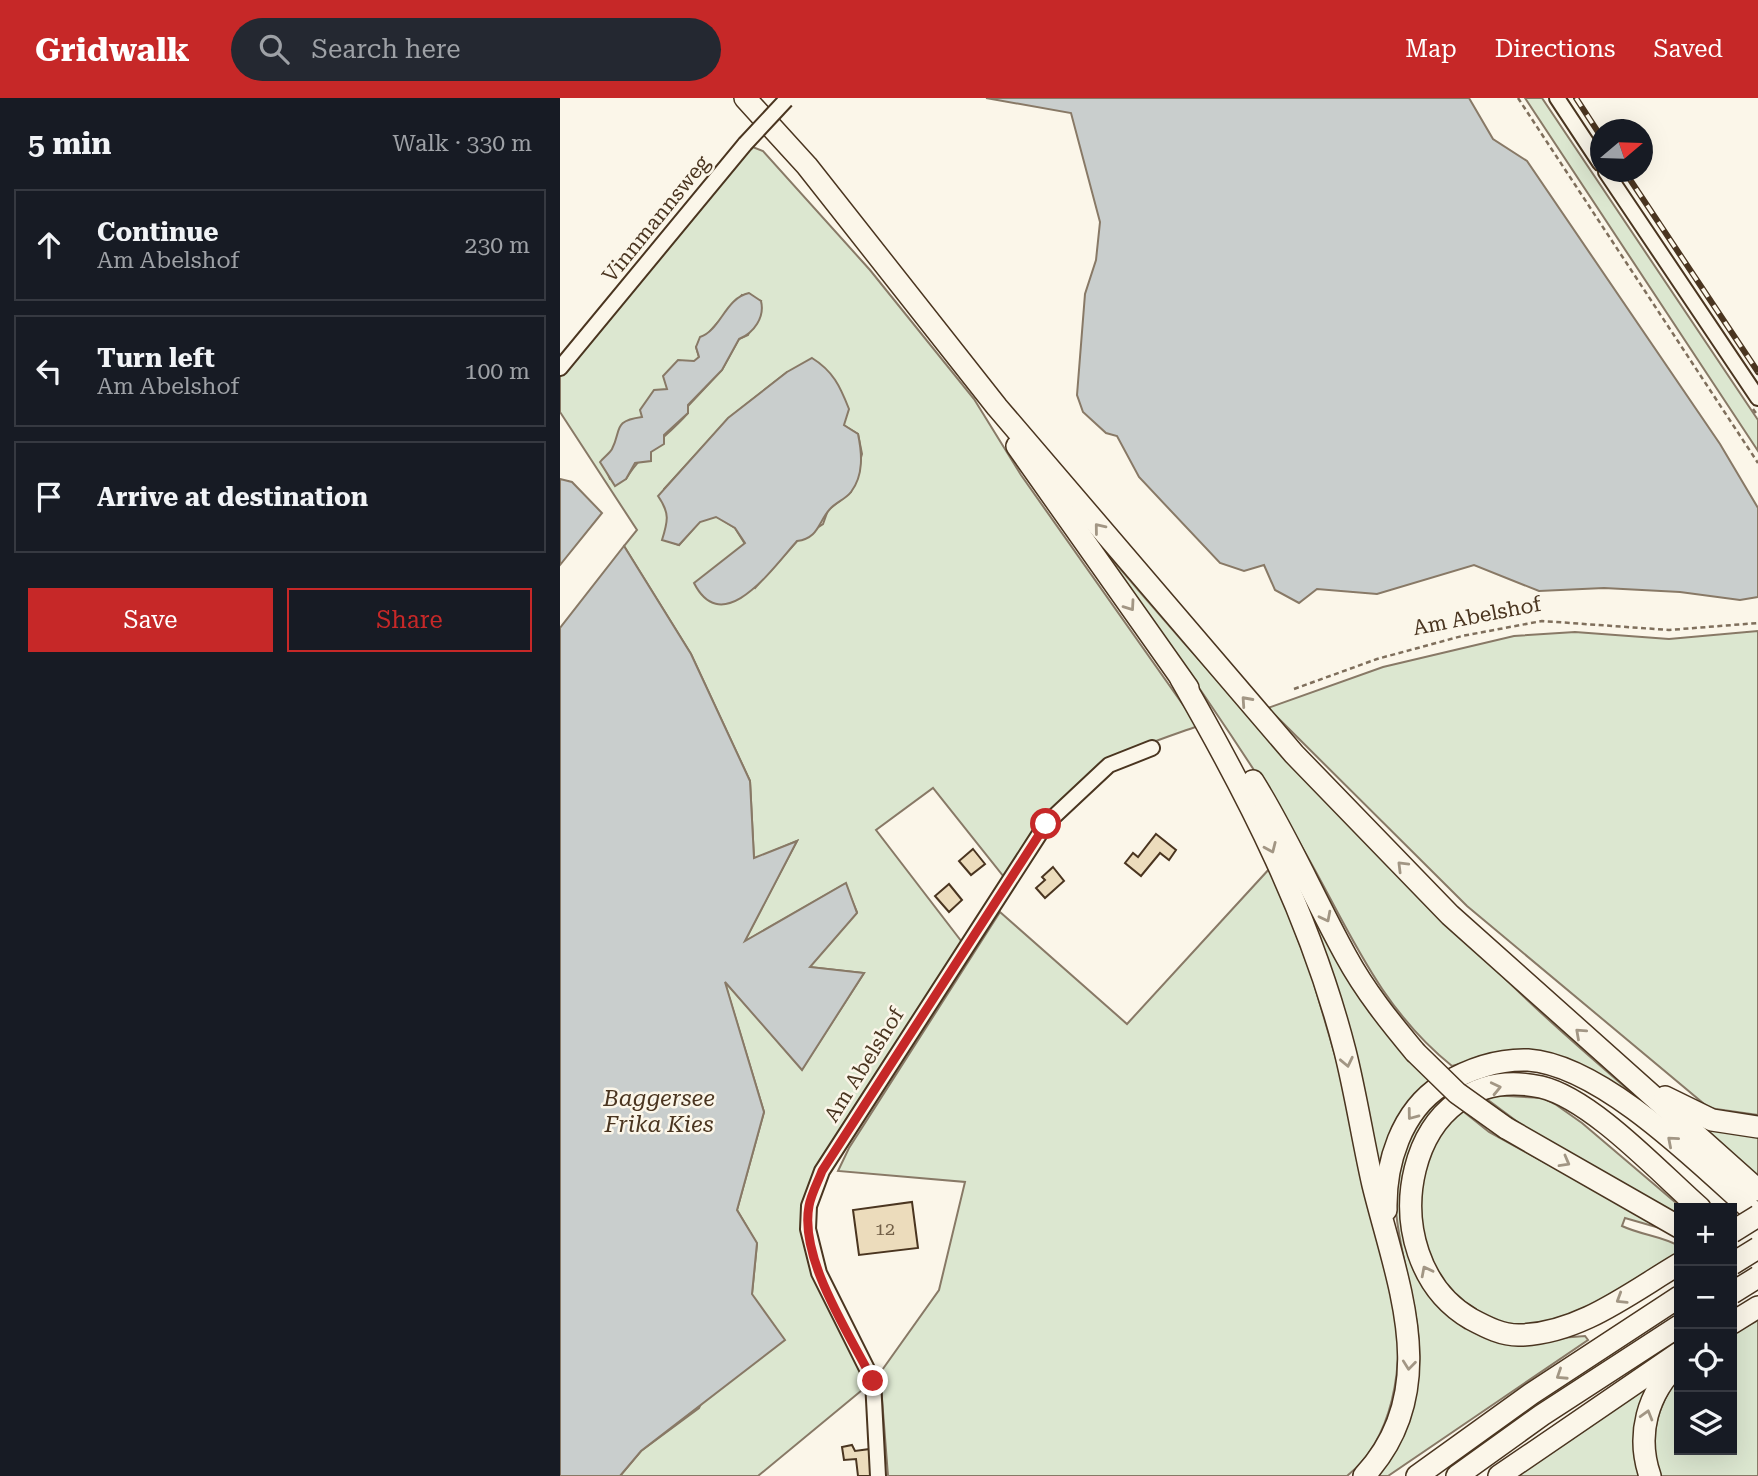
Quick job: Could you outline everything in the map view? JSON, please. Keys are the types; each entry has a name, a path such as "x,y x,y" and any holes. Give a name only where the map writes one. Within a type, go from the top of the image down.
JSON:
{"highway":[{"path":"745,98 807,166 997,407 1231,684 1320,782 1450,915 1758,1190"},
{"path":"997,407 1023,457 1226,739 1279,824 1347,958 1371,997 1415,1052 1457,1093 1506,1128 1674,1224"},
{"path":"1181,680 1243,787 1318,964 1345,1050 1405,1307 1411,1349 1408,1380 1397,1424 1364,1476"},
{"path":"1390,1250 1386,1191 1393,1157 1406,1123 1428,1094 1461,1074 1492,1064 1528,1060 1560,1068 1600,1087 1638,1112 1758,1216 1737,1231"},
{"path":"1631,1079 1712,1120 1758,1128"},
{"path":"1676,1266 1580,1321 1551,1331 1519,1335 1500,1333 1458,1311 1429,1279 1418,1256 1412,1224 1411,1194 1416,1162 1426,1138 1443,1114 1461,1100 1503,1085 1524,1084 1554,1092 1587,1110 1694,1203"},
{"path":"1737,1239 1758,1259"},
{"path":"1737,1261 1758,1248"},
{"path":"1737,1262 1758,1277 1737,1290"},
{"path":"1418,1476 1531,1394 1674,1300"},
{"path":"1457,1476 1542,1415 1674,1329"},
{"path":"1499,1476 1674,1356"},
{"path":"1650,1476 1643,1446 1643,1428 1651,1401 1674,1370"}],"street":[{"path":"1557,98 1590,147"},
{"name":"Vinnmannsweg","path":"560,368 745,144 787,99"},
{"path":"1613,182 1758,398"},
{"name":"Am Abelshof","path":"878,1476 873,1381 819,1273 808,1229 809,1206 822,1171 1046,824 1109,765 1152,748"}],"path":[{"path":"1518,98 1758,463"},
{"name":"Am Abelshof","path":"1294,689 1389,655 1462,636 1542,621 1669,630 1758,623"}],"green space":[{"path":"1525,98 1542,98 1590,170 1590,182 1598,182 1758,420 1758,451"},
{"path":"745,144 763,151 870,270 974,399 1021,475 1198,726 1130,752 1095,776 1053,818 1008,882 933,788 876,830 965,946 809,1206 819,1273 873,1381 758,1476 620,1476 641,1451 699,1408 752,1294 757,1244 737,1210 764,1112 724,980 802,1069 864,973 809,967 857,912 845,884 744,942 797,841 754,859 750,781 691,654 624,546 637,530 560,412 560,368","holes":["742,295 761,301 748,335 739,339 722,370 688,406 688,413 639,461 626,479 610,479 604,465 612,451 699,357 696,347","787,372 843,425 858,434 862,454 851,492 828,510 823,524 797,541 755,588 726,559 745,544 735,528 716,516 700,521 679,545 663,539 669,520 664,489 729,418"]},
{"path":"1096,540 1249,716 1409,884 1542,1013 1699,1151 1632,1097 1500,1053 1452,1066 1424,1041 1380,986 1269,793"},
{"path":"1758,631 1758,1115 1709,1108 1467,906 1268,708 1383,667 1514,636 1575,632 1669,639"},
{"path":"1281,847 1435,1083 1382,1185"},
{"path":"1271,867 1312,977 1339,1069 1396,1312 1396,1378 1385,1422 1375,1442 1363,1460 1347,1476 888,1476 880,1373 939,1290 965,1182 838,1171 849,1148 1000,912 1127,1024"},
{"path":"1441,1093 1449,1100 1405,1186 1450,1313 1560,1338 1585,1336 1588,1340 1388,1476 1377,1476 1410,1411 1419,1367 1419,1338 1397,1222 1395,1193 1398,1164 1410,1129"},
{"path":"1490,1095 1543,1098 1555,1104 1582,1123 1676,1203 1674,1214 1527,1129 1484,1097"},
{"path":"1459,1108 1489,1132 1670,1231 1625,1218 1622,1226 1674,1244 1674,1255 1585,1311 1533,1326 1494,1322 1443,1287 1419,1226 1425,1152"},
{"path":"1681,1114 1758,1134 1758,1179"},
{"path":"1758,1320 1758,1476 1661,1476 1655,1449 1656,1423 1674,1384 1674,1455 1737,1455 1737,1331"},
{"path":"1653,1383 1645,1476 1517,1476"}],"water":[{"path":"986,98 1469,98 1493,139 1527,161 1720,444 1758,508 1758,597 1740,600 1680,592 1604,588 1539,591 1474,565 1377,594 1317,589 1299,603 1275,590 1264,565 1244,571 1220,563 1139,477 1117,436 1106,433 1083,412 1077,395 1085,294 1096,260 1100,222 1071,113"},
{"path":"749,293 761,301 757,324 739,339 722,370 688,405 688,413 664,435 664,444 651,452 651,461 635,463 626,479 615,486 600,462 612,449 622,424 642,417 640,410 654,390 667,389 663,376 678,360 694,361 699,357 696,347 700,337 713,328 734,301"},
{"path":"812,358 835,380 849,409 844,425 858,434 861,456 855,485 846,497 830,509 814,533 797,541 747,594 733,602 719,604 706,599 694,583 745,543 735,528 716,517 700,522 679,545 662,540 667,517 665,507 658,496 728,418 787,372"},
{"path":"560,479 572,482 602,513 560,565"},
{"name":"Baggersee Frika Kies","path":"624,546 691,654 750,781 754,858 797,841 745,941 846,883 857,913 810,967 864,973 802,1070 725,982 764,1112 737,1210 757,1243 752,1294 785,1340 641,1451 620,1476 560,1476 560,628"}],"building":[{"path":"1156,834 1176,850 1169,860 1160,853 1141,876 1125,863 1133,853 1138,857"},
{"path":"973,849 985,864 971,875 959,861"},
{"path":"1053,867 1064,881 1045,898 1036,888 1045,880 1042,877"},
{"path":"949,884 962,900 949,912 935,896"},
{"path":"912,1202 918,1248 859,1255 853,1210"},
{"path":"852,1445 855,1451 870,1449 873,1476 858,1476 856,1459 844,1460 842,1447"}],"railway":[{"path":"1576,98 1590,120"},
{"path":"1632,182 1758,372"}],"route":[{"path":"873,1381 819,1273 808,1229 809,1206 822,1171 1046,824"}]}
